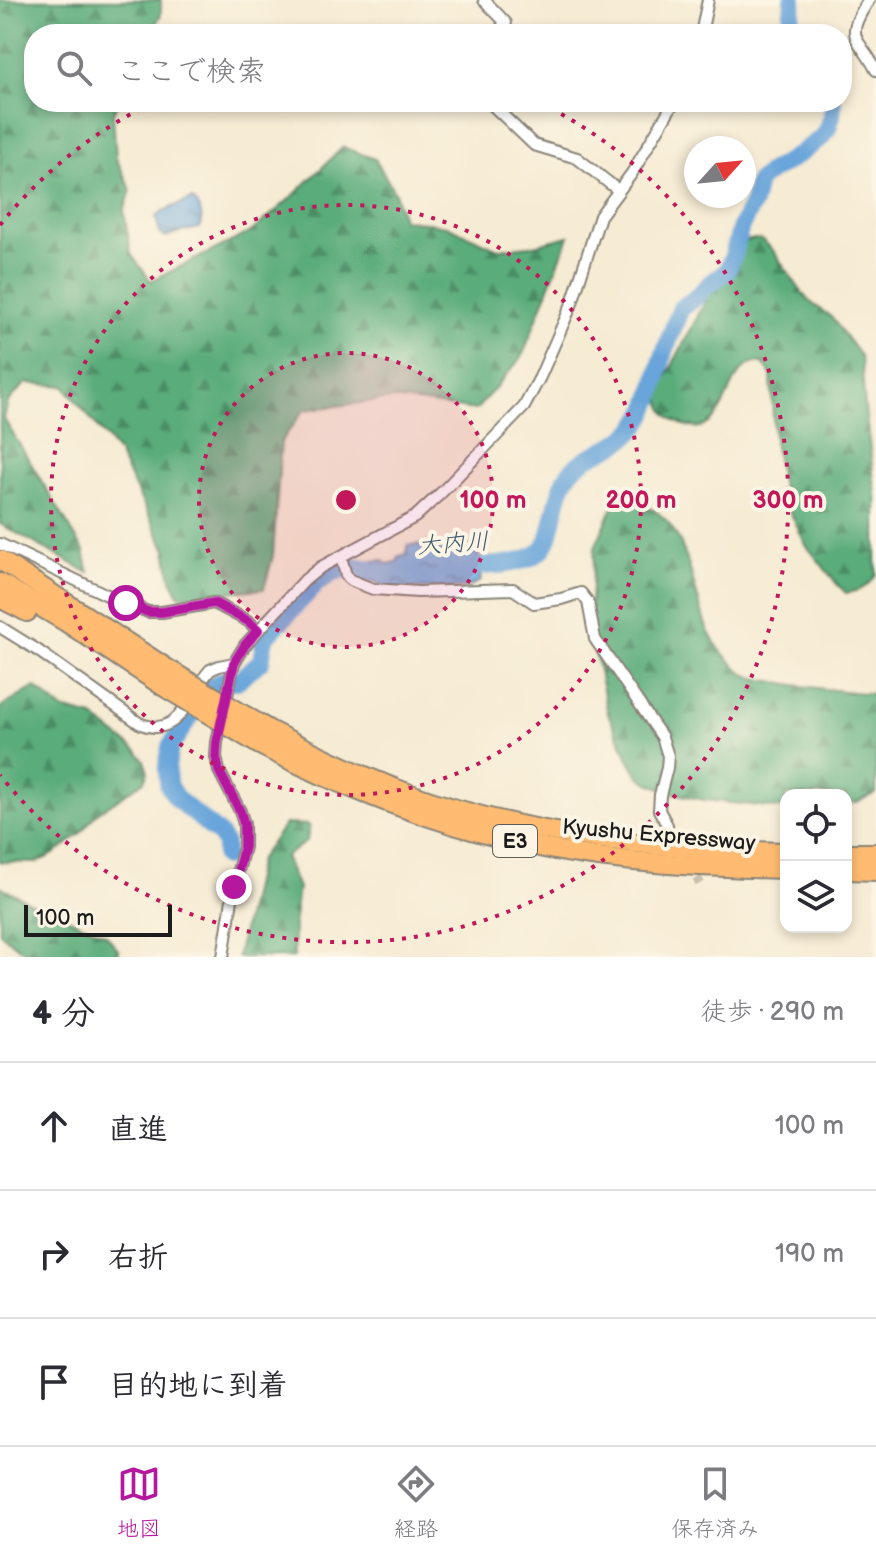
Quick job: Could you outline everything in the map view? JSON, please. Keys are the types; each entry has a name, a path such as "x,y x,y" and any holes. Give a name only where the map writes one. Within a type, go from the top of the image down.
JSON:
{"highway":[{"name":"Kyushu Expressway","path":"0,560 167,678 264,737 300,766 389,804 488,835 547,848 661,863 780,869"},
{"name":"Kyushu Expressway","path":"0,583 143,673 167,678"},
{"path":"0,598 143,673"},
{"name":"Kyushu Expressway","path":"264,737 392,787 493,819 593,839 660,846 780,852"},
{"path":"852,853 876,853"},
{"path":"852,870 876,871"}],"street":[{"path":"484,0 505,24"},
{"path":"703,24 708,0"},
{"path":"869,0 857,20 855,34 876,70"},
{"path":"499,112 534,145 577,158 618,190"},
{"path":"223,957 244,847 244,824 240,811 219,771 216,757 234,663 245,645 305,580 321,567 415,517 524,407 571,306 600,216 632,173 668,112"},
{"path":"0,544 148,612 214,603 248,621 258,630"},
{"path":"341,557 350,580 373,589 418,592 513,589 534,603 581,593 588,602 595,639 662,737 668,756 659,810 667,825"},
{"path":"0,627 139,723 153,728 175,721 210,670 234,663"}],"green space":[{"path":"0,0 161,0 161,15 156,24 24,24 24,112 113,112 116,158 131,190 124,212 131,254 151,281 251,232 343,147 375,159 395,193 403,219 447,226 498,249 530,246 569,236 522,357 476,410 393,399 304,410 281,442 273,556 264,589 179,596 171,579 166,550 117,451 64,386 26,383 8,402 4,419 84,551 89,573 0,524"},
{"path":"762,240 772,249 809,301 831,317 861,357 876,497 876,575 856,591 846,593 806,545 784,500 774,441 771,375 763,363 750,365 740,373 708,424 695,428 677,422 666,413 660,401 659,391 728,251 739,243"},
{"path":"625,501 646,506 661,516 673,530 689,567 708,630 722,652 741,672 768,681 876,694 876,793 852,803 852,789 780,789 780,808 704,800 673,793 639,776 608,714 589,625 595,547 616,504"},
{"path":"35,687 62,709 93,717 137,751 148,772 144,781 96,814 79,835 54,854 35,863 0,862 0,708"},
{"path":"285,824 309,825 307,841 285,857 298,888 294,957 237,957 259,860"},
{"path":"0,886 29,902 106,934 119,951 119,957 31,957 0,933"}],"water":[{"path":"192,199 201,212 199,228 166,237 160,234 156,217"},
{"path":"465,543 478,550 481,581 466,588 390,589 373,581 356,579 359,570 357,562 397,562 399,556 407,554 407,545"}],"waterway":[{"name":"大内川","path":"792,24 793,0"},
{"name":"大内川","path":"457,567 507,564 540,551 547,542 564,481 570,472 584,460 625,438 644,416 681,308 727,271 758,182 821,138 828,128 832,112"},
{"name":"大内川","path":"225,857 225,844 220,835 177,799 168,785 170,747 211,686 224,680 237,681 261,661 265,638 318,582 333,573 359,567 380,572"}],"tunnel":[{"path":"690,865 700,884"}],"route":[{"path":"126,603 148,612 214,603 248,621 258,630 234,663 217,742 219,771 244,824 244,847 234,887"}]}
